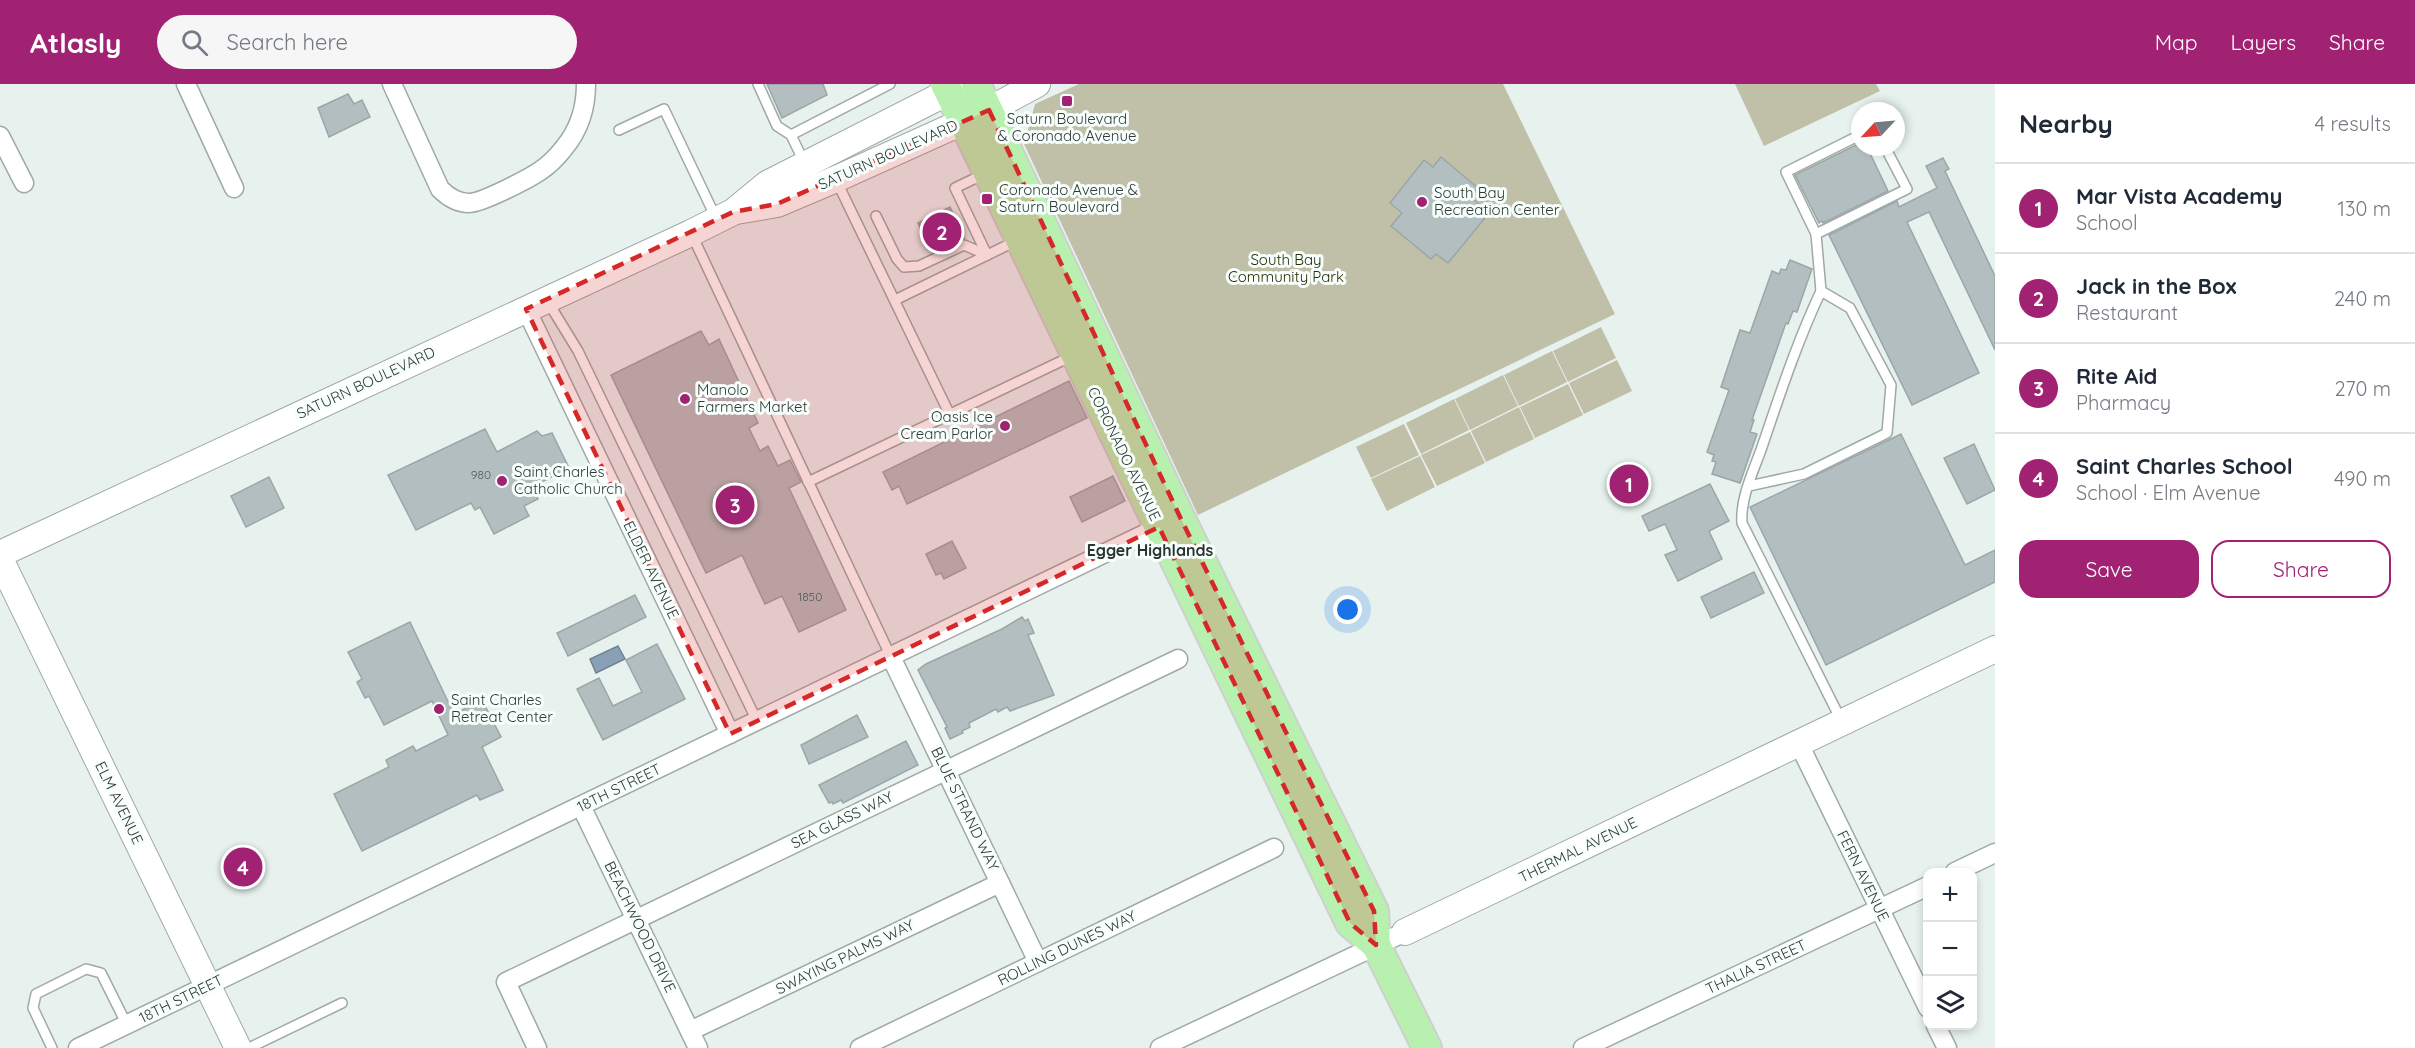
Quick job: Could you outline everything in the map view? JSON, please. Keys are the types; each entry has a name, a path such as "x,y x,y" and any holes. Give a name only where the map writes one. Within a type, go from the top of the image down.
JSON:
{"main road":[{"name":"CORONADO AVENUE","path":"976,84 1170,522"},
{"name":"SATURN BOULEVARD","path":"725,216 777,204 836,180 989,110 1037,84"},
{"name":"CORONADO AVENUE","path":"952,87 962,121 1076,354 1170,522 1374,911 1376,945 1427,1048"},
{"name":"SATURN BOULEVARD","path":"0,554 691,233 725,216 767,184 952,87"},
{"name":"ELM AVENUE","path":"0,559 238,1048"},
{"name":"THERMAL AVENUE","path":"1405,932 1995,649"}],"street":[{"path":"186,84 234,188"},
{"path":"392,84 440,189 452,199 469,203 478,202 539,172 564,149 576,130 585,103 586,84"},
{"path":"0,136 24,183"},
{"name":"ELDER AVENUE","path":"537,304 730,734"},
{"name":"18TH STREET","path":"78,1048 1170,522"},
{"name":"BLUE STRAND WAY","path":"891,657 1038,962"},
{"name":"SEA GLASS WAY","path":"537,1048 506,982 1179,659"},
{"name":"FERN AVENUE","path":"1799,744 1923,998"},
{"name":"BEACHWOOD DRIVE","path":"581,806 698,1048"},
{"name":"ROLLING DUNES WAY","path":"860,1048 887,1042 1038,962 1274,848"},
{"path":"1965,868 1995,853"},
{"name":"SWAYING PALMS WAY","path":"690,1031 1000,883"},
{"name":"THALIA STREET","path":"1583,1048 1923,888"},
{"name":"THERMAL AVENUE","path":"1160,1048 1405,932"},
{"path":"1938,1030 1947,1048"}],"lane":[{"path":"758,84 777,126 791,135 805,165"},
{"path":"791,135 890,84"},
{"path":"619,130 663,109 725,216"},
{"path":"1842,723 1743,523 1741,513 1799,338 1821,291 1816,234 1786,172 1851,140"},
{"path":"1816,234 1907,189 1890,156"},
{"path":"987,172 956,188 987,255"},
{"path":"836,180 950,415"},
{"path":"876,216 897,259 904,267 919,266 964,245 987,255"},
{"path":"691,233 891,657"},
{"path":"895,300 1020,239"},
{"path":"1749,486 1804,474 1887,433 1891,384 1850,309 1821,291"},
{"path":"537,304 578,351 757,721"},
{"path":"808,482 1076,354"},
{"path":"52,1048 33,1008 36,994 86,969 101,973 127,1024"},
{"path":"249,1048 342,1003"}],"highlighted area":[{"path":"989,110 1180,517 1374,911 1376,945 1350,923 1159,527 730,734 526,309 733,212 777,204"}],"green space":[{"name":"South Bay Community Park","path":"1079,84 1503,84 1615,314 1198,515 1024,144 1035,104"},
{"path":"1735,84 1876,84 1880,91 1857,102 1851,102 1851,105 1764,146"},
{"path":"1601,327 1616,358 1568,382 1553,351"},
{"path":"1552,351 1567,382 1519,406 1504,375"},
{"path":"1617,360 1632,391 1584,414 1569,383"},
{"path":"1503,375 1518,406 1470,430 1455,399"},
{"path":"1568,384 1583,415 1535,438 1520,407"},
{"path":"1454,399 1469,430 1421,454 1406,423"},
{"path":"1519,407 1534,439 1486,462 1471,431"},
{"path":"1404,424 1419,455 1371,478 1356,447"},
{"path":"1470,432 1485,463 1437,486 1421,455"},
{"path":"1420,456 1435,487 1387,511 1371,479"}],"water":[{"path":"618,646 625,659 596,673 590,659"}],"building":[{"path":"767,84 823,84 827,95 782,118"},
{"path":"348,94 354,104 362,100 370,117 329,137 318,108"},
{"path":"1851,147 1851,156 1871,156 1888,191 1819,223 1795,175"},
{"path":"1441,157 1478,188 1471,197 1489,213 1448,263 1436,254 1431,259 1391,226 1402,213 1390,203 1424,160 1433,167"},
{"path":"1943,158 1949,169 1945,171 1995,276 1995,350 1929,212 1907,222 1979,373 1912,405 1829,235 1897,201 1899,207 1937,188 1926,166"},
{"path":"950,207 964,238 933,252 918,223"},
{"path":"1790,260 1812,269 1797,312 1793,311 1788,324 1786,323 1752,420 1754,420 1750,432 1757,434 1740,483 1712,474 1716,462 1712,461 1714,455 1707,452 1729,390 1721,387 1740,330 1750,333 1772,271 1779,274 1781,269 1786,270"},
{"path":"701,331 709,345 719,339 758,423 749,428 760,451 768,446 778,466 790,460 801,482 789,488 846,610 799,632 782,596 765,604 742,555 706,573 611,375"},
{"path":"1069,381 1087,418 907,504 899,486 892,490 883,472"},
{"name":"Saint Charles Catholic Church","path":"485,429 497,452 537,431 542,436 552,433 569,468 532,487 538,499 524,506 529,516 494,534 480,507 475,510 471,503 416,530 388,475"},
{"path":"1901,434 1965,565 1995,550 1995,582 1826,665 1750,507"},
{"path":"1974,444 1995,490 1967,504 1944,458"},
{"path":"1113,476 1125,501 1082,522 1070,497"},
{"path":"269,477 284,508 246,527 231,496"},
{"path":"1710,484 1729,521 1709,531 1722,559 1678,581 1665,555 1677,550 1665,524 1649,531 1642,516"},
{"path":"952,541 966,568 944,579 941,573 936,575 926,554"},
{"path":"1754,572 1764,593 1711,618 1701,597"},
{"path":"635,595 646,617 568,656 557,633"},
{"path":"1022,617 1025,621 1028,619 1034,633 1028,635 1054,695 1010,711 1007,707 998,712 996,709 969,723 970,727 962,731 963,733 950,739 945,728 947,727 918,670"},
{"path":"410,622 454,714 482,700 501,737 482,747 503,790 480,800 477,795 362,851 334,794 389,767 386,760 413,746 416,751 448,735 432,701 384,725 369,696 365,698 357,682 362,679 348,652"},
{"path":"657,644 685,699 603,740 577,689 599,678 613,706 642,692 626,660"},
{"path":"857,715 868,737 809,764 801,745"},
{"path":"906,741 918,765 843,803 841,800 833,804 829,803 819,785"}],"place":[{"name":"Saturn Boulevard & Coronado Avenue","path":"1067,101"},
{"name":"Coronado Avenue & Saturn Boulevard","path":"987,199"},
{"name":"South Bay Recreation Center","path":"1422,202"},
{"name":"Jack in the Box","path":"942,232"},
{"name":"Manolo Farmers Market","path":"685,399"},
{"name":"Oasis Ice Cream Parlor","path":"1005,426"},
{"name":"Saint Charles Catholic Church","path":"502,481"},
{"name":"Mar Vista Academy","path":"1629,484"},
{"name":"Rite Aid","path":"735,505"},
{"name":"Saint Charles Retreat Center","path":"439,709"},
{"name":"Saint Charles School","path":"243,867"}],"district":[{"name":"Egger Highlands","path":"1150,550"}]}
